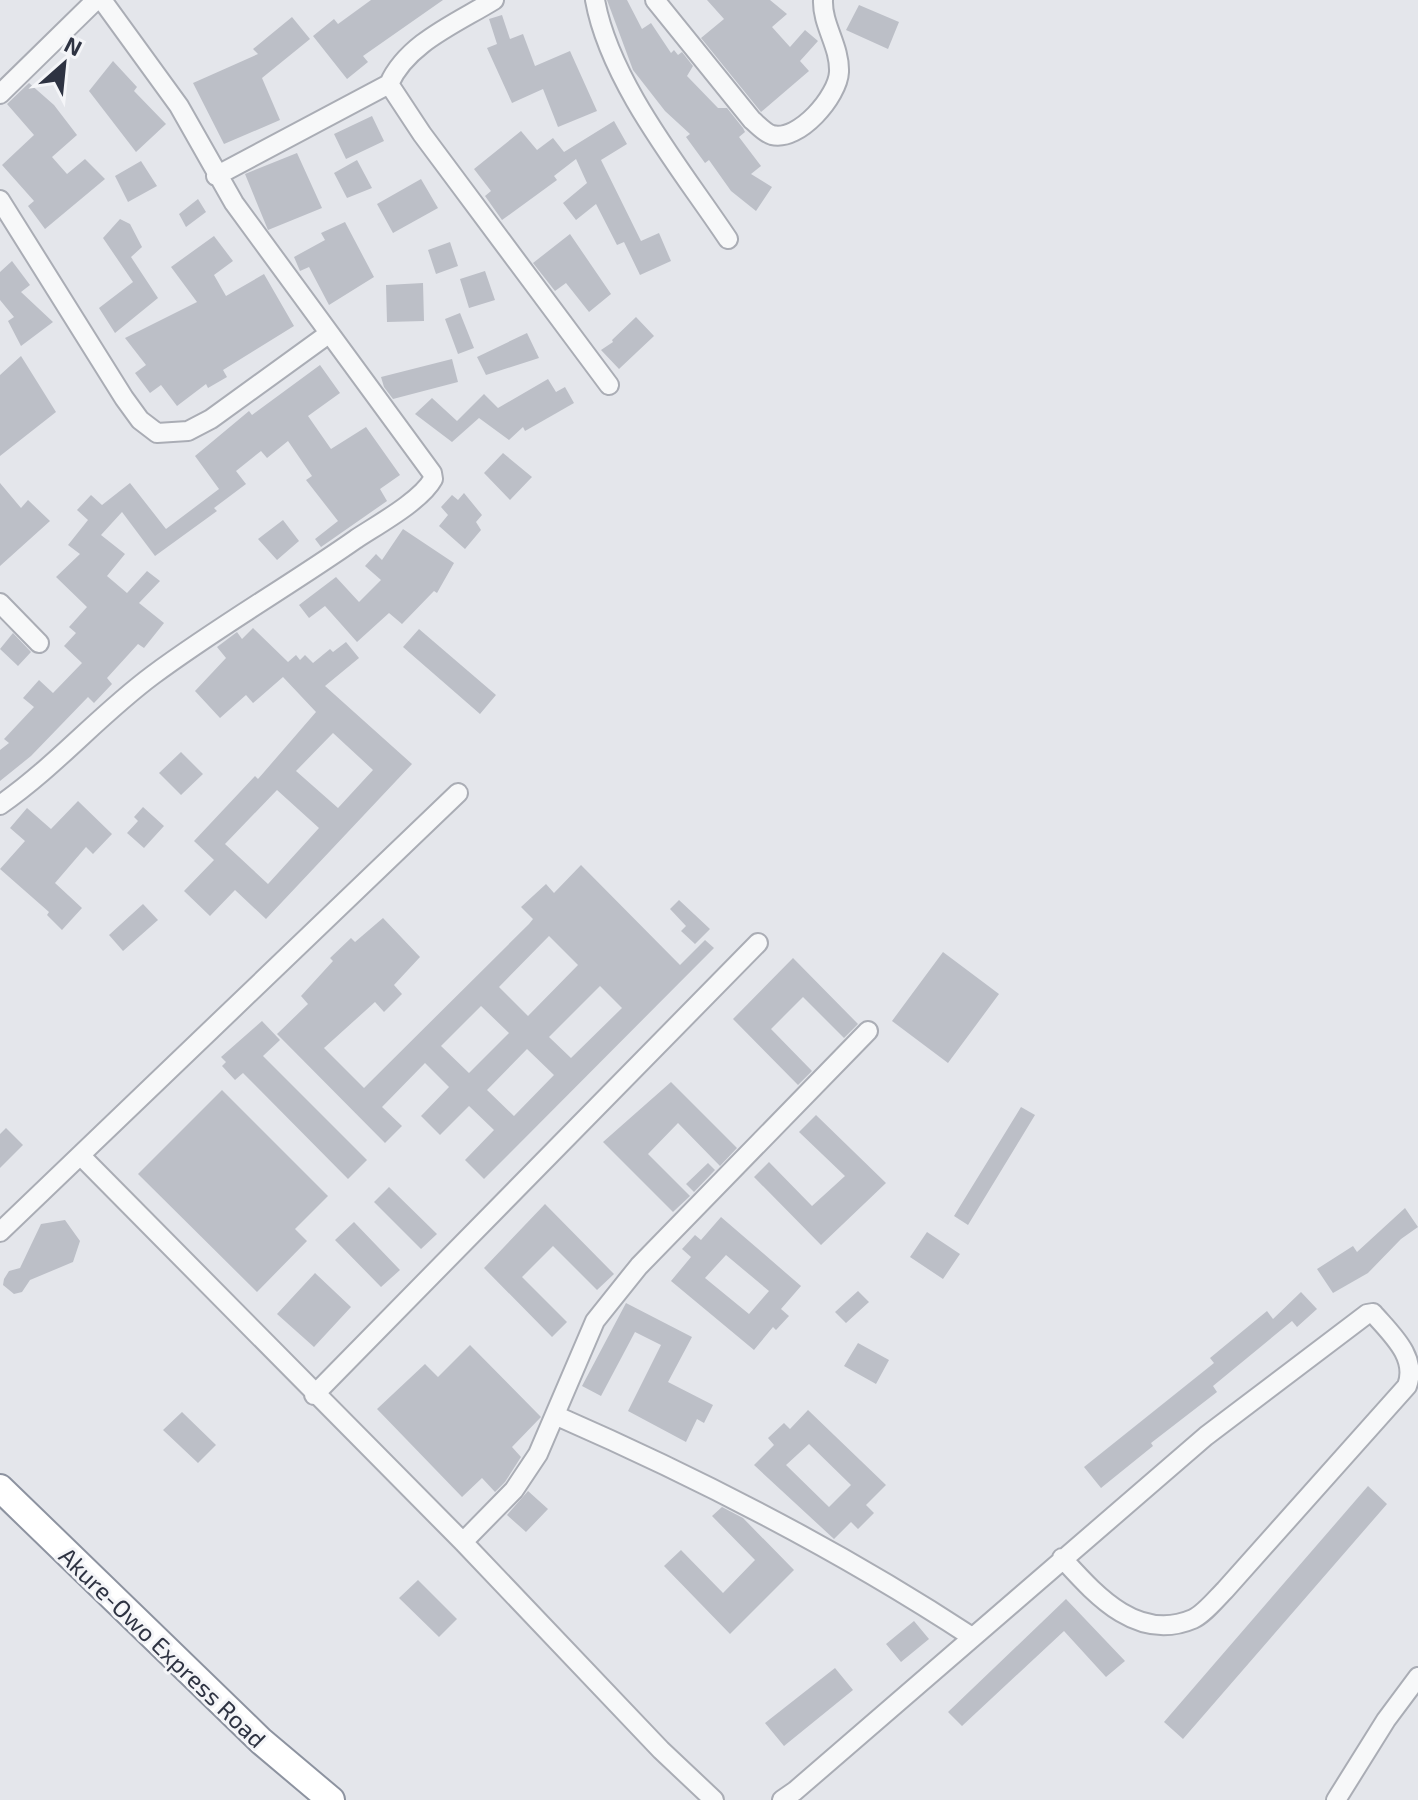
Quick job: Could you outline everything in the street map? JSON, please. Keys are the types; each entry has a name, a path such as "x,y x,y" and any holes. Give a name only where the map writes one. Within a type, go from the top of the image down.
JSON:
{"highway":[{"name":"Akure-Owo Express Road","path":"0,1488 261,1741 331,1800"}],"street":[{"path":"0,94 96,0"},
{"path":"0,805 30,784 151,677 226,624 282,592 429,486 432,473 327,335 216,176 179,106 102,0"},
{"path":"216,176 389,84 396,68 409,53 494,0"},
{"path":"595,0 607,41 629,84 728,239"},
{"path":"655,0 752,120 770,134 783,135 798,129 817,112 835,87 839,73 836,49 823,14 823,0"},
{"path":"389,84 422,134 609,385"},
{"path":"0,200 124,398 140,420 157,433 188,431 211,419 327,335"},
{"path":"0,603 39,643"},
{"path":"0,1232 458,793"},
{"path":"314,1395 758,943"},
{"path":"463,1542 514,1490 538,1454 557,1416 595,1321 630,1277 868,1031"},
{"path":"81,1156 314,1395 463,1542 661,1750 714,1800"},
{"path":"782,1800 1062,1558 1206,1436 1370,1312 1413,1363 1413,1375 1407,1386 1225,1590 1194,1619 1165,1624 1141,1622 1116,1611 1062,1558"},
{"path":"557,1416 673,1468 889,1582 972,1637"},
{"path":"1336,1800 1386,1720 1418,1677"}],"building":[{"path":"371,0 443,0 363,56 368,62 347,79 313,36 334,19 338,24"},
{"path":"607,0 627,0 642,29 651,23 671,53 674,50 678,55 682,52 693,66 687,76 718,108 727,108 743,128 745,132 739,137 761,166 751,174 772,187 756,211 731,191 709,160 705,163 686,137 690,134 665,111 633,70"},
{"path":"707,0 770,0 787,14 772,27 790,47 805,30 818,41 800,61 809,71 761,112 701,38 724,19"},
{"path":"859,5 899,22 888,49 846,30"},
{"path":"502,15 510,39 523,34 535,66 570,51 597,111 558,127 543,89 512,103 487,48 497,44 489,19"},
{"path":"292,17 310,39 262,78 280,120 224,144 193,83 258,54 253,49"},
{"path":"113,61 137,87 134,91 166,124 136,152 89,91"},
{"path":"29,83 54,105 77,135 52,157 67,174 85,159 105,179 45,229 28,206 34,201 2,165 34,135 7,104"},
{"path":"372,116 384,141 346,159 334,134"},
{"path":"614,121 627,144 601,160 641,241 659,233 671,261 640,275 624,242 617,245 596,204 576,220 563,203 587,183 576,159 554,176 557,180 502,220 485,196 491,191 474,169 521,131 537,150 553,138 564,152"},
{"path":"297,153 322,208 268,230 245,174"},
{"path":"357,160 372,188 347,198 334,173"},
{"path":"141,161 157,186 128,202 115,176"},
{"path":"421,179 438,208 393,233 377,204"},
{"path":"198,199 206,212 186,227 179,214"},
{"path":"120,219 130,224 142,247 131,257 158,298 115,333 99,308 133,282 103,238"},
{"path":"345,222 374,277 329,305 309,267 300,271 294,257 325,240 321,233"},
{"path":"570,234 611,294 589,312 566,283 555,291 533,263"},
{"path":"214,236 233,261 214,275 226,296 264,274 294,326 223,370 227,377 208,388 206,384 177,406 161,385 150,393 135,373 146,365 125,338 197,302 171,267"},
{"path":"450,242 458,266 436,274 428,250"},
{"path":"12,261 30,285 21,292 53,322 21,346 8,321 14,317 0,300 0,272"},
{"path":"485,271 495,300 469,308 460,279"},
{"path":"423,283 424,321 387,322 386,285"},
{"path":"460,313 474,348 458,354 445,319"},
{"path":"636,317 654,336 619,369 601,350 613,342"},
{"path":"527,333 539,358 486,375 477,357"},
{"path":"21,356 56,412 0,456 0,375"},
{"path":"452,359 458,382 393,399 384,387 381,377"},
{"path":"320,365 340,393 308,416 331,449 366,427 400,475 380,489 387,501 321,547 315,539 338,521 306,480 312,476 288,441 267,458 261,451 236,471 246,484 214,508 217,511 155,556 122,512 101,535 125,554 107,576 127,593 147,571 160,581 139,603 164,623 144,648 138,644 107,678 112,684 94,703 88,697 31,756 0,781 0,750 9,743 4,739 34,707 23,698 39,680 53,693 82,663 64,646 76,633 69,627 87,607 56,577 80,554 68,545 88,520 77,510 91,495 102,505 130,483 166,529 219,489 195,456 249,411 252,415"},
{"path":"548,379 556,392 565,387 574,403 525,431 523,427 509,440 479,418 452,442 415,414 432,398 457,421 484,394 498,408"},
{"path":"503,453 532,477 510,500 484,473"},
{"path":"0,483 21,508 28,500 50,521 0,566"},
{"path":"464,493 482,515 476,522 481,530 465,549 439,526 448,515 441,507 452,495 458,500"},
{"path":"283,520 299,541 277,560 258,539"},
{"path":"403,529 454,563 437,593 434,591 402,624 389,613 357,642 325,606 309,618 299,605 336,577 359,602 381,580 365,566 376,554 382,560"},
{"path":"253,628 288,662 296,655 300,660 305,655 313,663 330,649 333,652 346,642 359,658 325,686 412,764 266,919 235,890 210,916 184,891 214,860 194,841 255,776 258,779 316,712 283,677 253,703 246,695 220,718 195,691 226,658 217,647 237,632 242,639","holes":["333,733 373,770 338,808 296,771","277,790 319,828 268,884 225,844"]},
{"path":"419,629 496,695 480,714 403,647"},
{"path":"13,633 31,652 18,666 0,649"},
{"path":"181,752 203,774 181,795 159,773"},
{"path":"78,801 112,834 93,854 86,847 55,883 82,908 62,930 47,915 49,912 0,869 25,841 10,828 27,808 51,829"},
{"path":"143,807 164,826 144,848 127,833 138,821 134,817"},
{"path":"581,865 680,965 705,940 714,948 484,1179 465,1160 494,1130 469,1106 440,1135 421,1116 449,1087 425,1063 382,1107 402,1126 385,1143 277,1034 308,1004 301,996 333,961 330,958 351,938 355,942 383,918 420,957 394,985 402,994 384,1012 375,1002 324,1048 364,1088 529,924 533,919 521,907 546,884 554,893","holes":["549,936 578,965 528,1016 499,987","600,986 622,1008 571,1058 549,1037","481,1006 509,1033 469,1073 441,1046","527,1049 554,1075 514,1116 487,1090"]},
{"path":"679,900 710,929 695,944 681,931 686,926 670,909"},
{"path":"143,904 158,920 123,951 109,935"},
{"path":"943,952 999,994 948,1063 892,1021"},
{"path":"793,958 858,1024 844,1038 803,997 771,1029 812,1071 798,1085 733,1019"},
{"path":"262,1021 280,1040 263,1056 367,1160 348,1179 243,1073 235,1080 222,1066 226,1062 221,1057"},
{"path":"671,1082 737,1148 720,1166 678,1123 648,1154 690,1196 673,1212 603,1142"},
{"path":"222,1090 328,1196 295,1229 307,1241 257,1292 138,1174"},
{"path":"1021,1107 1035,1115 968,1225 954,1216"},
{"path":"816,1115 886,1183 821,1245 754,1177 769,1162 812,1206 845,1176 799,1132"},
{"path":"6,1128 23,1145 0,1168 0,1134"},
{"path":"708,1163 715,1170 694,1192 686,1184"},
{"path":"389,1187 437,1234 421,1249 374,1202"},
{"path":"545,1204 614,1274 597,1290 553,1246 522,1277 567,1322 552,1337 484,1268"},
{"path":"1405,1208 1418,1227 1401,1239 1368,1273 1333,1293 1317,1269 1353,1246 1357,1252"},
{"path":"721,1217 801,1286 781,1309 789,1316 776,1330 773,1327 754,1350 671,1281 691,1257 682,1249 695,1235 701,1240","holes":["726,1255 769,1291 749,1314 705,1278"]},
{"path":"65,1220 80,1241 73,1262 30,1280 22,1292 14,1294 3,1285 4,1279 9,1271 20,1268 41,1224"},
{"path":"354,1222 400,1270 381,1287 335,1240"},
{"path":"927,1232 960,1254 943,1279 910,1257"},
{"path":"315,1273 351,1307 314,1347 277,1314"},
{"path":"858,1291 869,1302 846,1323 835,1312"},
{"path":"1301,1292 1317,1309 1297,1327 1292,1321 1213,1386 1217,1392 1151,1443 1153,1446 1101,1488 1084,1467 1214,1363 1210,1358 1267,1311 1273,1319"},
{"path":"626,1303 692,1337 668,1382 713,1405 704,1423 697,1419 686,1442 628,1411 661,1345 635,1332 601,1396 582,1386"},
{"path":"858,1343 889,1360 876,1384 844,1366"},
{"path":"470,1345 541,1417 512,1447 521,1457 505,1482 495,1492 482,1478 462,1497 377,1409 425,1364 438,1377"},
{"path":"808,1410 886,1485 866,1505 874,1513 858,1529 851,1522 834,1539 754,1465 774,1445 768,1438 784,1423 790,1429","holes":["809,1444 851,1485 829,1507 786,1465"]},
{"path":"182,1412 216,1445 198,1463 163,1430"},
{"path":"1368,1486 1387,1504 1183,1739 1164,1722"},
{"path":"528,1491 548,1509 526,1532 507,1515"},
{"path":"722,1507 743,1518 794,1570 730,1634 664,1566 681,1550 723,1593 755,1560 712,1516"},
{"path":"418,1580 457,1619 439,1637 399,1598"},
{"path":"1066,1599 1125,1661 1106,1677 1064,1631 962,1726 948,1712"},
{"path":"914,1621 929,1639 901,1662 886,1644"},
{"path":"835,1668 853,1690 784,1746 765,1723"}]}
